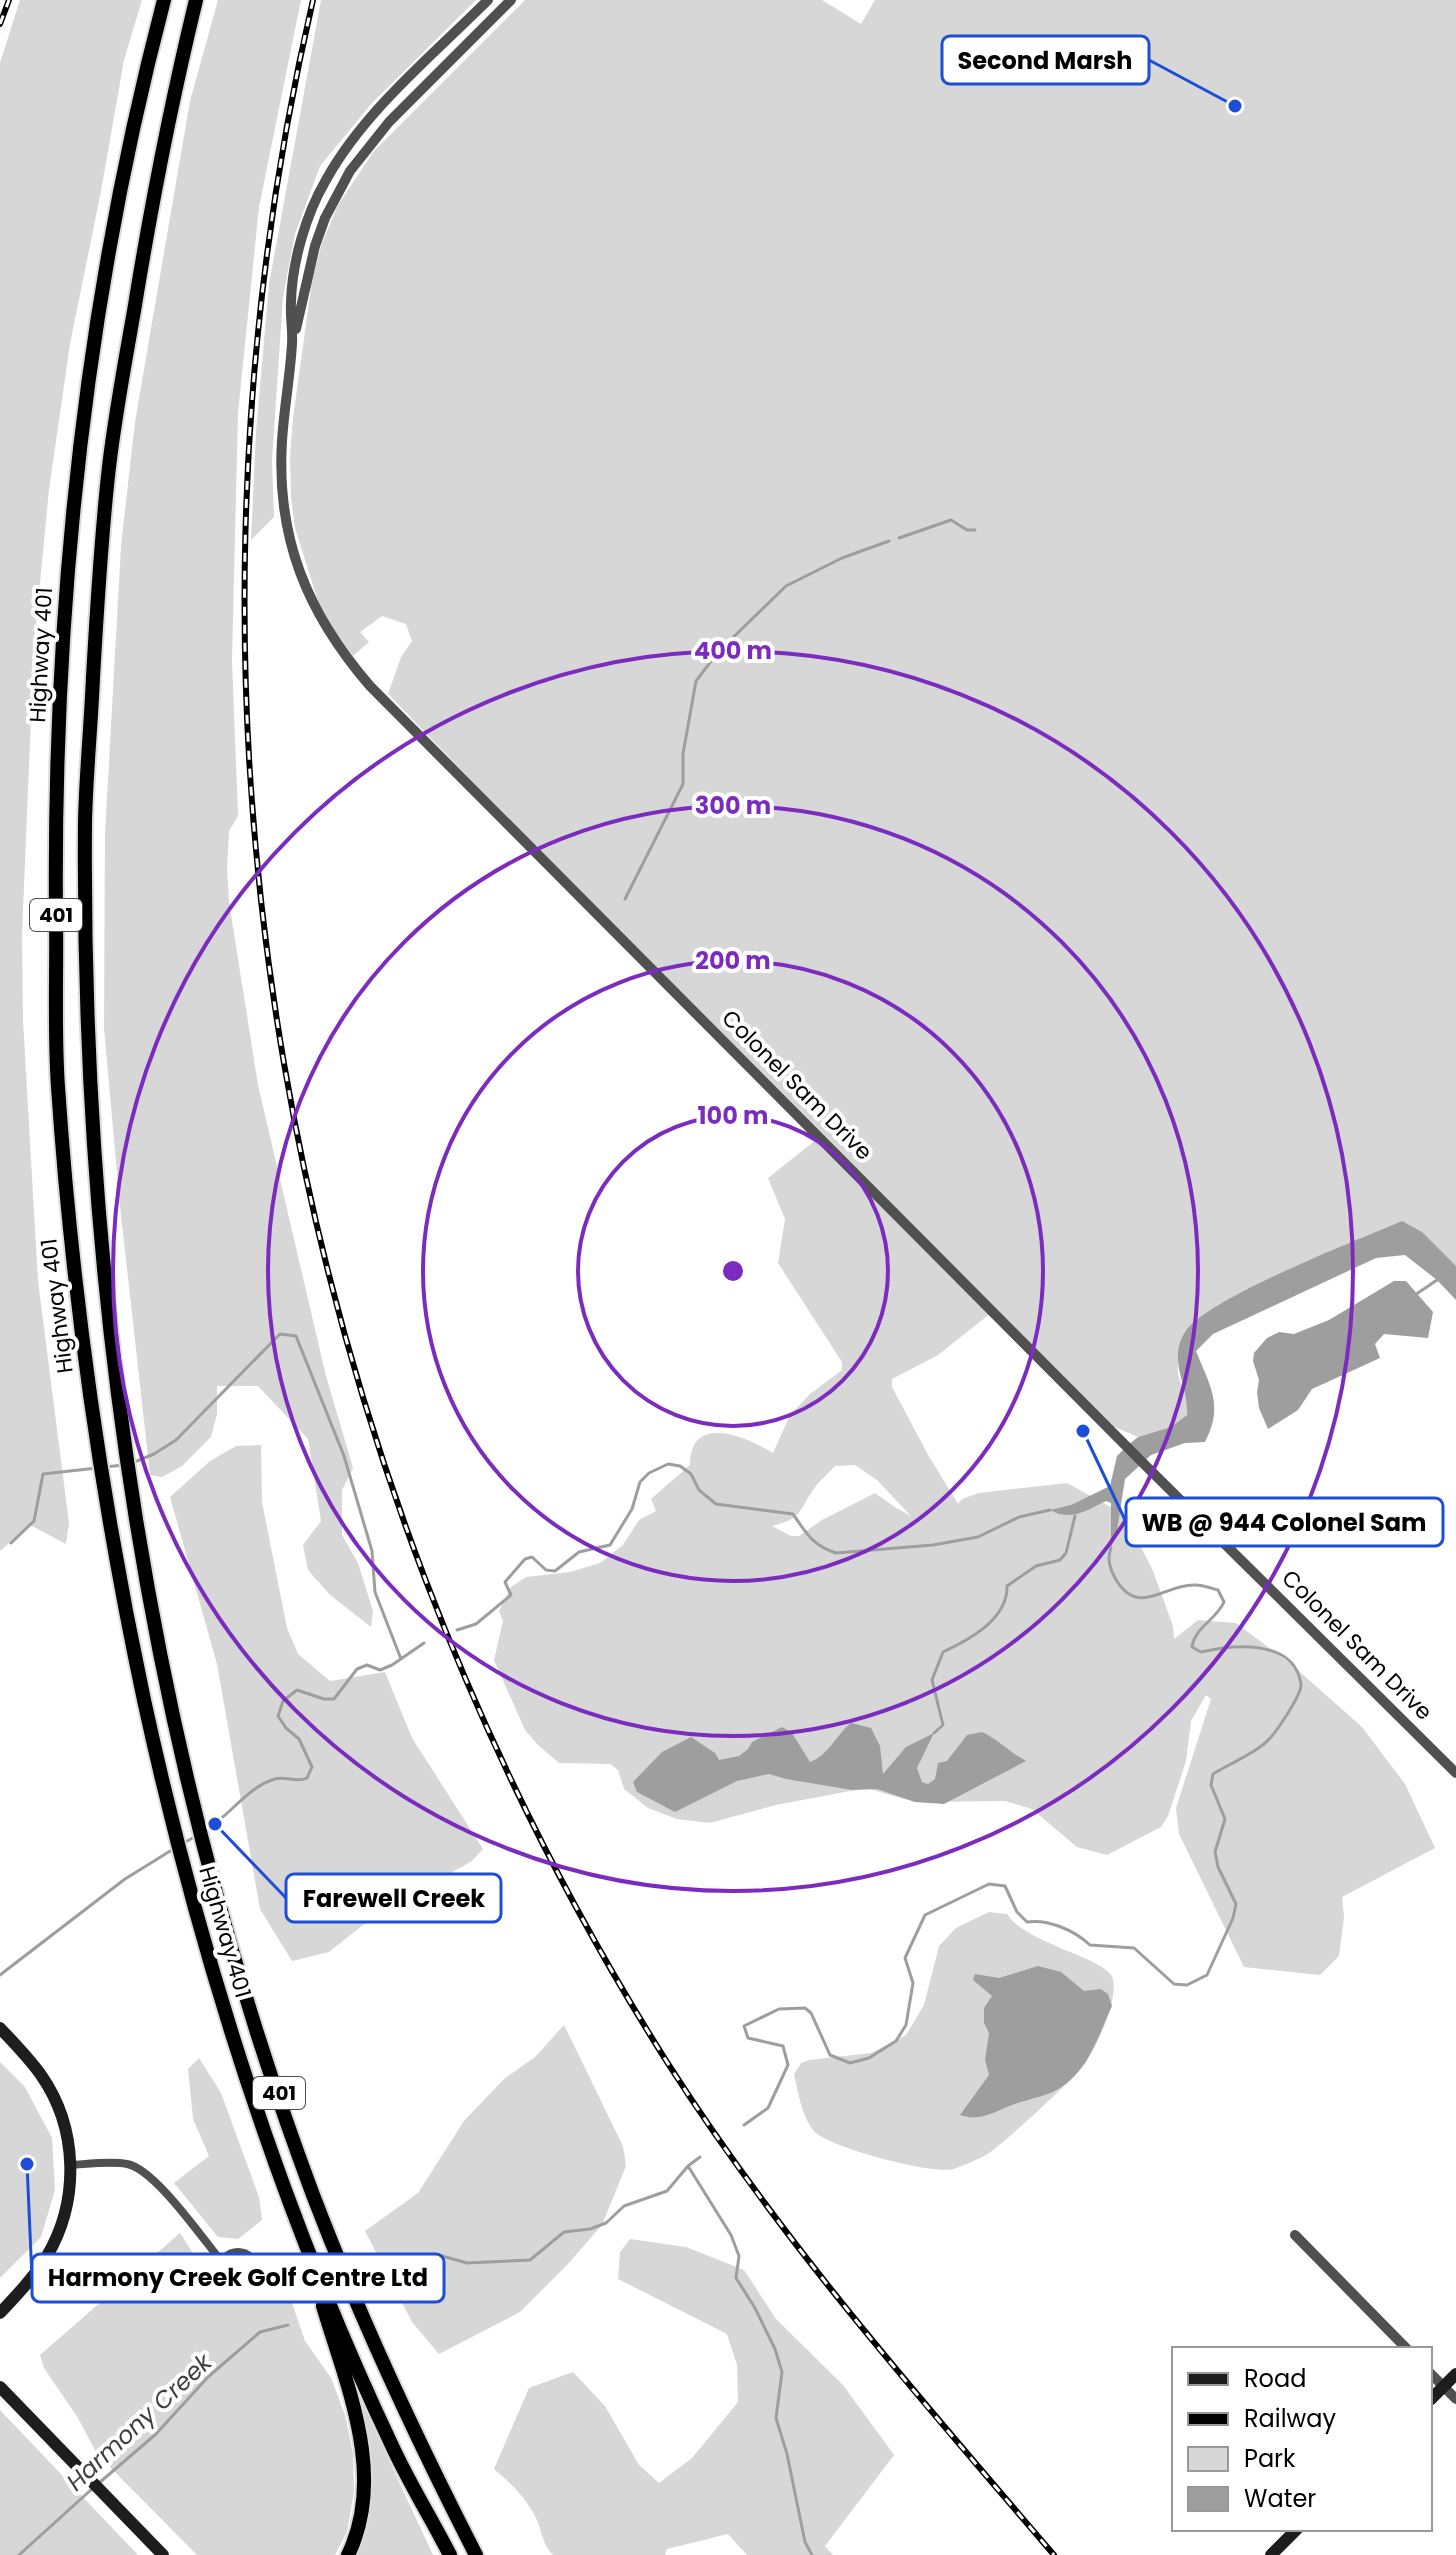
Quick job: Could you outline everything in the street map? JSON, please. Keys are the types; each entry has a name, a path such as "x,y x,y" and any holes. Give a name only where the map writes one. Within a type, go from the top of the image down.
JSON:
{"highway":[{"name":"Highway 401","path":"164,0 118,199 89,389 64,600 55,827 58,1081 76,1283 95,1433 123,1602 173,1828 233,2037 307,2248 395,2452 450,2555"},
{"name":"Highway 401","path":"196,0 152,202 109,465 98,593 85,818 89,1054 109,1329 144,1578 174,1726 197,1822 253,2017 313,2195 423,2452 476,2555"},
{"path":"307,2248 360,2435 365,2464 364,2492 354,2543 348,2555"}],"main road":[{"path":"0,2028 29,2059 49,2087 65,2124 71,2165 67,2206 57,2238 36,2272 0,2313"},
{"path":"1432,2398 1456,2374"},
{"path":"0,2387 163,2555"},
{"path":"1271,2555 1295,2531"}],"street":[{"name":"Colonel Sam Drive","path":"488,0 354,137 324,183 307,227 294,276 291,302 292,342 282,455 286,524 299,572 312,603 339,648 370,686 1456,1773"},
{"name":"Colonel Sam Drive","path":"292,342 315,246 325,218 350,171 389,122 511,0"},
{"path":"71,2165 127,2164 144,2171 222,2262"},
{"path":"1295,2235 1405,2347"},
{"path":"231,2254 248,2255 256,2271 252,2282 242,2288 230,2287 220,2273 222,2262 231,2254"},
{"path":"1432,2375 1456,2399"}],"green space":[{"path":"20,0 142,0 124,60 70,344 49,489 34,646 22,935 23,1020 38,1281 69,1523 66,1544 30,1525 0,1551 0,63"},
{"path":"218,0 301,0 259,207 238,413 232,660 238,816 229,831 227,868 229,902 258,1085 326,1376 353,1468 342,1490 342,1535 358,1563 373,1611 371,1627 330,1595 308,1570 303,1545 321,1521 308,1439 258,1386 217,1386 217,1414 211,1437 182,1466 162,1477 150,1475 120,1206 104,1028 105,834 121,546 135,422 190,101"},
{"path":"321,0 476,0 372,103 320,166 295,234 283,297 272,460 274,517 251,540 256,432 269,284"},
{"path":"525,0 822,0 861,24 875,0 1456,0 1456,1266 1402,1221 1285,1271 1221,1304 1185,1332 1178,1374 1186,1398 1187,1415 1171,1427 1138,1437 1110,1425 996,1309 938,1355 892,1379 892,1387 958,1504 962,1499 979,1493 1067,1483 1125,1515 1153,1571 1173,1626 1174,1639 1198,1620 1236,1623 1292,1665 1362,1727 1405,1784 1435,1848 1342,1897 1344,1917 1339,1956 1320,1975 1244,1967 1179,1834 1176,1808 1211,1699 1206,1695 1191,1721 1186,1761 1168,1816 1161,1827 1107,1855 1077,1847 1032,1809 1005,1801 915,1802 866,1788 776,1805 710,1823 677,1819 648,1808 624,1789 618,1770 610,1764 559,1763 525,1730 494,1660 503,1621 499,1611 511,1587 526,1577 570,1572 600,1563 623,1545 639,1520 656,1511 651,1499 690,1465 692,1449 699,1439 721,1433 749,1440 773,1453 790,1415 810,1394 842,1370 842,1362 778,1263 785,1219 768,1178 817,1139 388,694 401,657 412,641 406,624 382,616 360,632 369,642 353,656 318,601 295,528 290,456 293,418 312,281 322,243 338,205 374,151","holes":["855,1465 877,1480 911,1516 875,1493 822,1520 799,1536 791,1536 772,1526 798,1514 815,1487 835,1466"]},
{"path":"261,1445 262,1502 287,1628 298,1654 330,1681 385,1672 412,1738 483,1849 472,1861 373,1917 329,1952 292,1961 260,1909 217,1664 170,1497 210,1461 236,1446"},
{"path":"989,1912 1007,1914 1030,1934 1108,1971 1114,1988 1110,2011 1085,2064 994,2150 953,2169 925,2168 858,2152 814,2131 803,2112 794,2074 801,2063 871,2053 906,2035 924,2005 939,1946 956,1928"},
{"path":"564,2025 623,2146 626,2166 602,2225 567,2265 520,2312 439,2354 412,2322 365,2231 418,2193 464,2121 504,2079 535,2057"},
{"path":"199,2058 221,2093 259,2197 262,2220 238,2239 218,2237 174,2183 209,2156 193,2119 188,2069"},
{"path":"0,2062 25,2087 52,2138 55,2190 41,2237 0,2278"},
{"path":"180,2233 212,2280 233,2297 260,2303 289,2294 305,2341 331,2378 345,2415 353,2453 354,2492 347,2532 335,2555 197,2555 97,2454 78,2418 44,2368 40,2355"},
{"path":"630,2239 686,2247 744,2270 776,2319 843,2385 894,2455 825,2546 833,2555 747,2555 728,2534 667,2549 665,2555 553,2555 546,2546 530,2507 494,2469 529,2388 573,2372 605,2406 639,2465 659,2483 692,2458 738,2402 737,2365 727,2334 618,2279 620,2252"},
{"path":"363,2404 433,2555 355,2555 368,2515 372,2482 359,2408"},
{"path":"0,2410 138,2555 0,2555"}],"water":[{"path":"1402,1221 1422,1232 1456,1266 1456,1300 1437,1280 1405,1255 1376,1258 1213,1334 1196,1351 1210,1385 1214,1406 1211,1429 1205,1442 1185,1443 1151,1455 1125,1479 1117,1531 1111,1548 1111,1503 1106,1501 1072,1515 1050,1510 1071,1505 1110,1486 1117,1456 1128,1445 1138,1437 1171,1427 1187,1415 1178,1353 1185,1332 1198,1318 1251,1287"},
{"path":"1394,1281 1406,1281 1433,1312 1428,1338 1384,1334 1375,1344 1380,1358 1312,1389 1298,1410 1268,1429 1259,1408 1259,1380 1253,1361 1254,1353 1267,1338 1279,1332 1294,1334 1329,1320"},
{"path":"851,1723 871,1728 880,1746 883,1774 906,1747 934,1733 917,1768 922,1782 928,1784 935,1779 938,1763 947,1761 967,1735 982,1732 1026,1761 944,1804 915,1802 877,1789 852,1790 769,1774 737,1781 675,1812 637,1792 633,1782 662,1752 691,1737 715,1753 719,1760 739,1756 752,1742 782,1727 792,1733 810,1762 822,1755"},
{"path":"1038,1966 1061,1972 1084,1991 1101,1989 1108,1994 1112,2006 1092,2051 1070,2081 1055,2091 987,2115 960,2115 989,2075 985,2060 989,2033 984,2023 984,2008 992,1996 973,1980 975,1974 999,1978"}],"waterway":[{"path":"899,538 951,520 967,530 975,530"},
{"path":"625,899 683,784 683,754 696,681 718,652 786,586 842,558 889,541"},
{"path":"1415,1295 1437,1280"},
{"path":"132,1463 176,1440 280,1334 296,1336 344,1456 372,1551 375,1592 401,1659"},
{"path":"457,1630 476,1624 511,1595 505,1582 525,1559 532,1557 546,1570 555,1571 579,1552 610,1545 632,1509 640,1482 649,1473 668,1464 680,1466 691,1474 699,1490 716,1504 793,1514 816,1543 836,1553 933,1545 978,1537 1019,1517 1050,1510"},
{"path":"104,1467 124,1465"},
{"path":"11,1543 34,1521 43,1474 97,1468"},
{"path":"934,1733 943,1725 932,1680 943,1652 975,1635 994,1618 1006,1598 1007,1586 1036,1566 1060,1560 1066,1553 1075,1516"},
{"name":"Harmony Creek","path":"744,2125 768,2108 788,2065 783,2046 748,2038 744,2026 779,2009 805,2008 811,2013 830,2055 850,2063 869,2058 896,2041 906,2025 913,1983 905,1958 925,1915 989,1884 1005,1886 1017,1912 1027,1922 1060,1927 1090,1945 1134,1948 1174,1984 1187,1985 1207,1975 1233,1918 1236,1904 1218,1867 1215,1852 1225,1819 1211,1785 1213,1774 1266,1742 1289,1711 1301,1684 1296,1669 1287,1659 1274,1652 1244,1647 1201,1652 1192,1647 1197,1634 1224,1602 1218,1590 1193,1585 1142,1598 1133,1596 1113,1575 1109,1560 1111,1548"},
{"path":"206,1830 256,1788 279,1778 307,1778 312,1767 299,1739 278,1716 283,1701 297,1690 334,1699 357,1669 367,1665 380,1670 424,1643"},
{"path":"182,1844 196,1836"},
{"path":"0,1975 125,1879 175,1848"},
{"name":"Harmony Creek","path":"404,2278 432,2258 442,2256 467,2263 530,2260 564,2232 590,2229 606,2223 624,2206 667,2191 700,2157"},
{"path":"688,2166 731,2235 739,2256 736,2278 775,2349 782,2372 776,2418 787,2454 805,2542 812,2555"},
{"name":"Harmony Creek","path":"99,2483 156,2434 208,2377 260,2332 288,2325"},
{"name":"Harmony Creek","path":"19,2555 93,2488"}],"railway":[{"path":"0,24 9,0"},
{"path":"313,0 266,265 245,533 252,801 284,1066 343,1327 426,1582 535,1828 667,2062 710,2127 803,2254 1054,2555"}],"place":[{"name":"Second Marsh","path":"1235,106"},
{"name":"WB @ 944 Colonel Sam","path":"1083,1431"},
{"name":"Farewell Creek","path":"215,1824"},
{"name":"Harmony Creek Golf Centre Ltd","path":"27,2164"}]}
